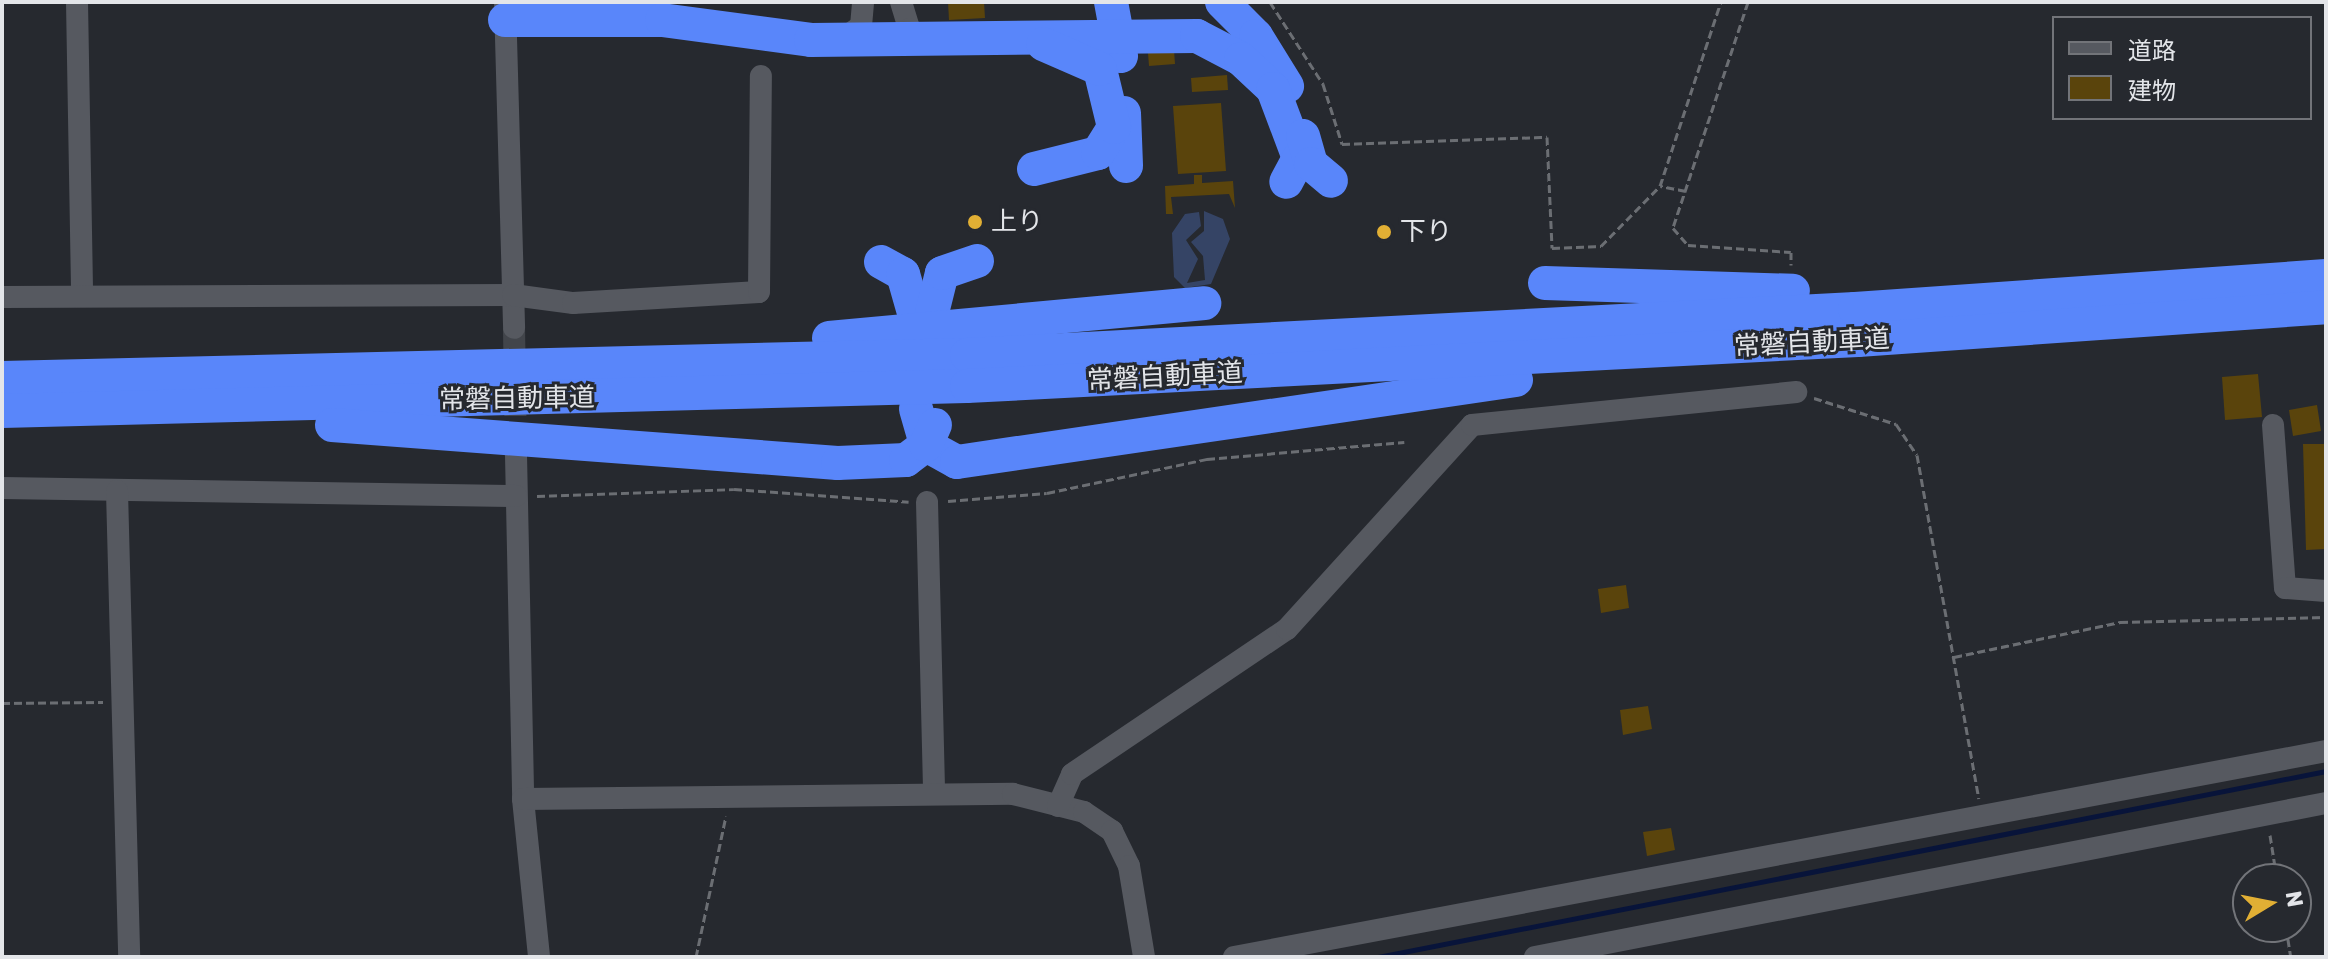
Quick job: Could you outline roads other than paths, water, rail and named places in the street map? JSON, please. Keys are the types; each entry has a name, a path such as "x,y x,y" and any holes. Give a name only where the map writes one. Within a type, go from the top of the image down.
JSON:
{"highway":[{"path":"505,11 701,2"},
{"path":"1222,2 1276,63 1311,164 1331,181"},
{"path":"505,11 662,20 842,39 1006,37 1115,18 1197,36 1258,72 1292,128 1298,168 1286,182"},
{"path":"1115,18 1126,166"},
{"path":"1006,37 1084,56 1110,85 1114,127 1105,149 1034,169"},
{"path":"881,262 903,274 923,313 942,273 977,261"},
{"name":"常磐自動車道","path":"2,378 534,368 1372,337 2326,276"},
{"path":"1545,283 1752,292 2133,279 2222,284"},
{"path":"534,368 1204,303"},
{"name":"常磐自動車道","path":"2,411 951,387 1858,340 2326,307"},
{"path":"926,445 957,462 1055,452 1427,392 1858,340"},
{"path":"68,408 838,463 892,463 926,445"},
{"path":"926,409 926,445"}],"street":[{"path":"77,2 82,294"},
{"path":"842,39 861,26 863,2"},
{"path":"901,2 909,29 925,38"},
{"path":"505,11 514,328"},
{"path":"2,297 82,294 513,295 573,303 759,292 761,76"},
{"path":"1058,806 1072,774 1287,629 1472,425 1796,392"},
{"path":"2273,425 2285,588 2326,591"},
{"path":"516,455 523,799 539,957"},
{"path":"2,488 516,496"},
{"path":"117,491 129,957"},
{"path":"927,502 934,794"},
{"path":"1234,957 2326,751"},
{"path":"523,799 1013,794 1058,806 1112,831 1129,866 1144,957"},
{"path":"1535,957 2326,803"}],"waterway":[{"path":"1378,957 2326,771"}],"tunnel":[{"path":"514,328 516,450"}],"place":[{"name":"上り","path":"975,222"},
{"name":"下り","path":"1384,232"}]}
